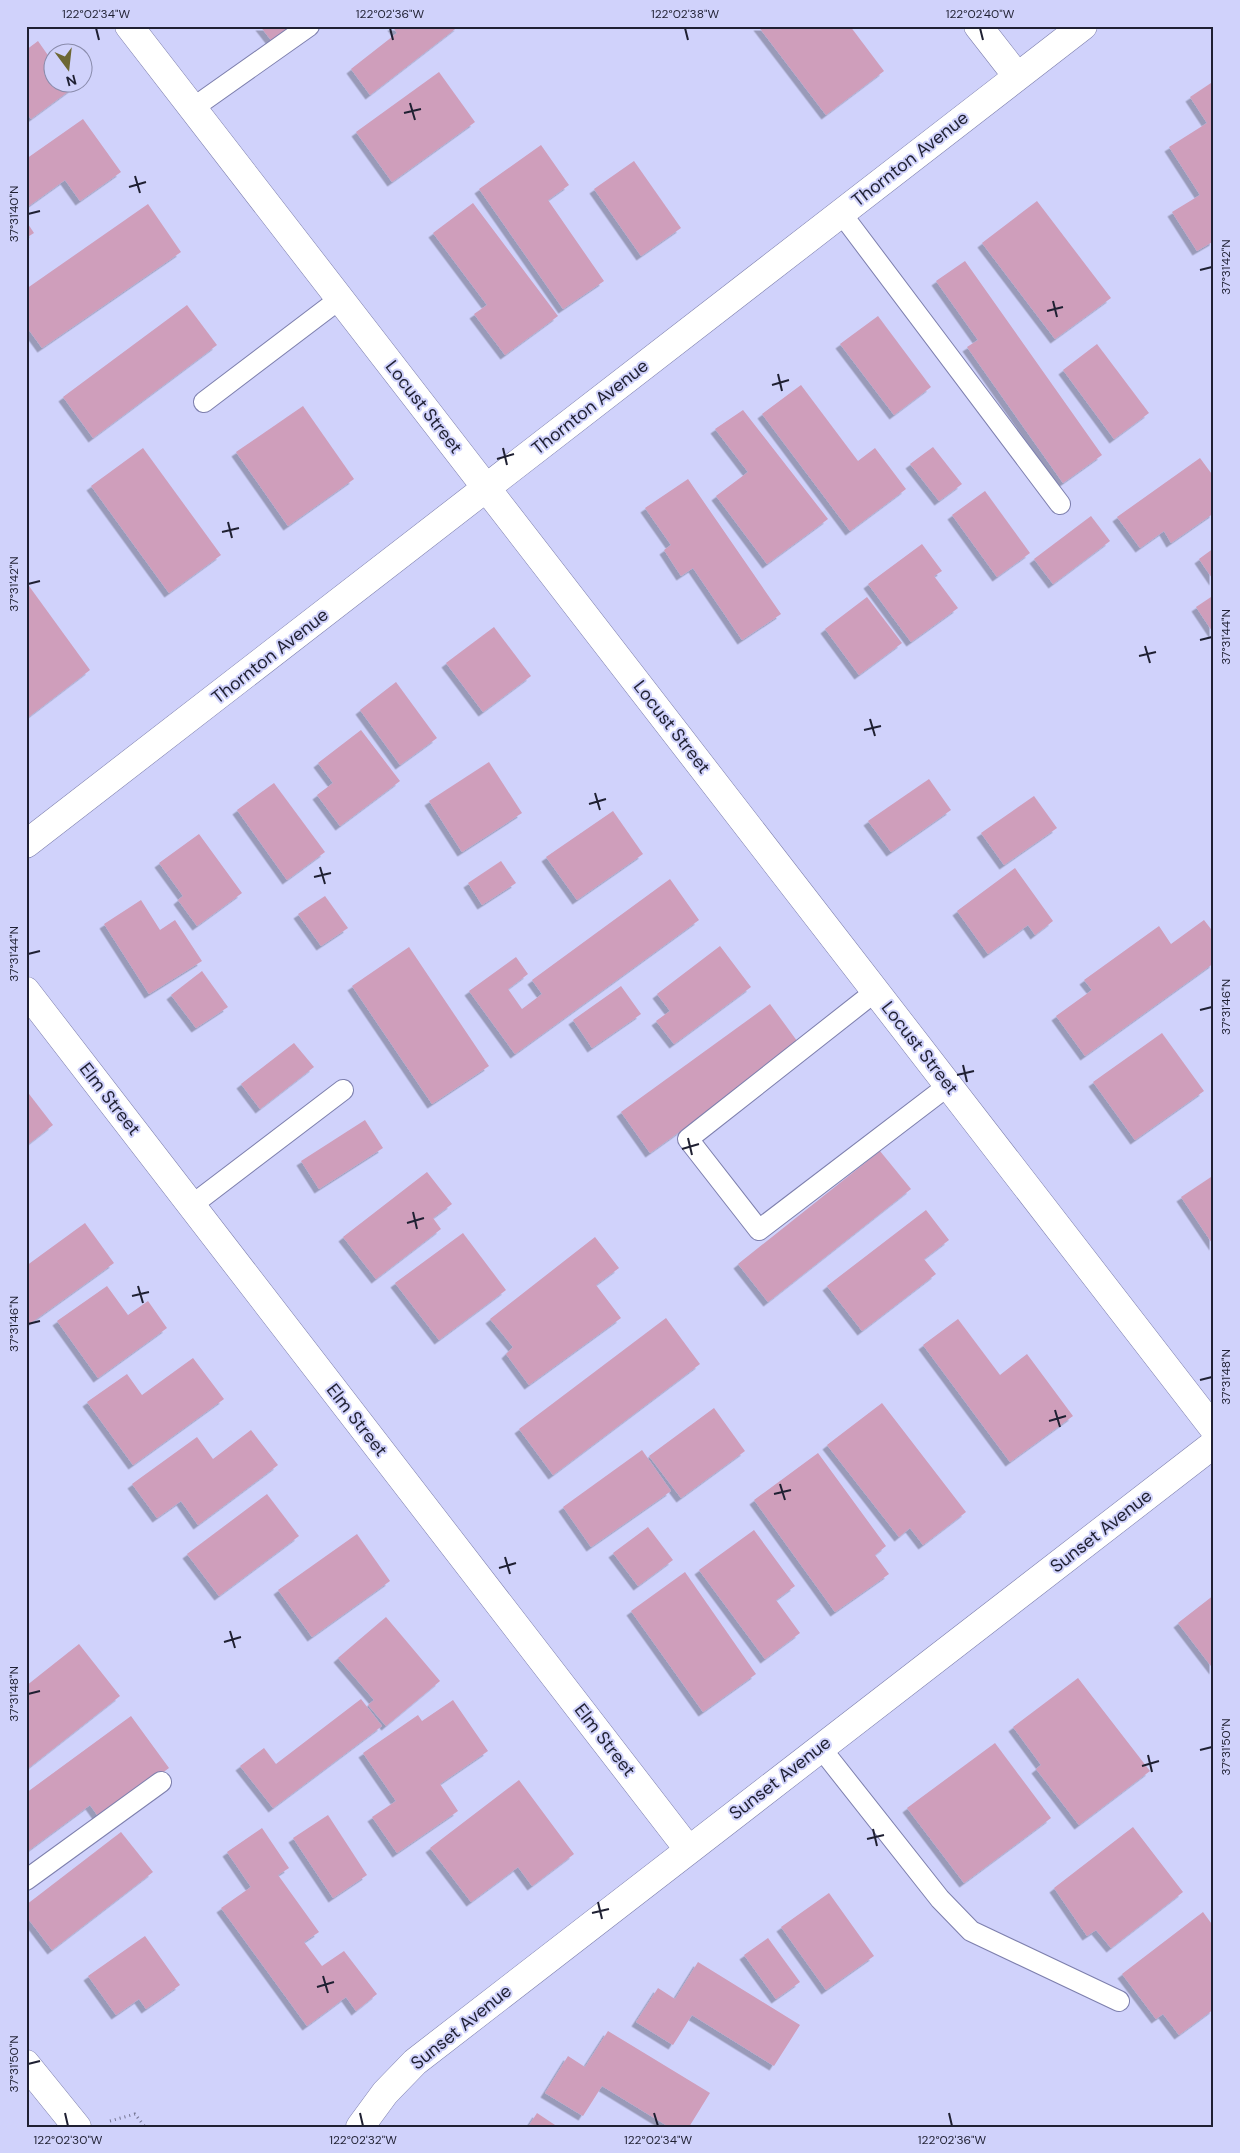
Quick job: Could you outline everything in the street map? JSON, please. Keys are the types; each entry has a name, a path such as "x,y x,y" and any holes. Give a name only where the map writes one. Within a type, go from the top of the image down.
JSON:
{"street":[{"name":"Locust Street","path":"129,26 1214,1429"},
{"path":"978,26 1017,76"},
{"name":"Thornton Avenue","path":"26,844 1083,26"},
{"name":"Elm Street","path":"26,990 688,1849"},
{"name":"Sunset Avenue","path":"360,2127 385,2093 415,2062 1214,1444"},
{"path":"26,2064 77,2127"}],"lane":[{"path":"193,108 309,26"},
{"path":"841,213 1060,504"},
{"path":"204,402 341,298"},
{"path":"876,991 688,1139 759,1230 949,1085"},
{"path":"192,1205 343,1090"},
{"path":"820,1747 940,1899 971,1931 1119,2001"},
{"path":"26,1880 161,1782"}],"path":[{"path":"107,2122 135,2114 145,2127"}],"building":[{"path":"260,26 297,26 274,44"},
{"path":"392,26 459,26 370,95 351,69 397,33"},
{"path":"758,26 850,26 884,71 826,115"},
{"path":"38,41 42,47 42,92 68,92 31,119 26,112 26,50"},
{"path":"439,72 475,122 392,182 356,132"},
{"path":"1214,81 1214,241 1197,251 1172,212 1200,195 1169,147 1207,123 1190,97"},
{"path":"83,119 121,172 80,201 65,180 26,208 26,159"},
{"path":"541,145 569,185 548,200 604,281 563,309 479,189"},
{"path":"634,161 681,228 641,256 594,189"},
{"path":"1037,201 1111,298 1055,339 982,243"},
{"path":"473,203 558,316 505,355 474,314 487,305 433,233"},
{"path":"148,204 181,252 42,348 26,326 26,289"},
{"path":"26,221 34,233 26,238"},
{"path":"965,261 1102,455 1063,483 967,347 978,340 936,281"},
{"path":"187,305 217,345 93,438 63,397"},
{"path":"878,316 931,387 894,415 840,344"},
{"path":"1097,344 1149,413 1114,439 1063,370"},
{"path":"801,385 858,461 875,448 906,489 850,531 762,414"},
{"path":"303,406 354,479 288,526 236,452"},
{"path":"743,410 828,519 767,564 716,496 748,472 715,429"},
{"path":"933,447 962,484 939,501 910,464"},
{"path":"143,448 221,555 169,593 91,486"},
{"path":"1200,458 1214,477 1214,513 1171,543 1164,531 1140,548 1117,517"},
{"path":"688,479 781,614 742,640 693,568 681,576 664,550 671,545 645,508"},
{"path":"985,491 1030,553 997,577 952,515"},
{"path":"1091,516 1110,541 1053,584 1034,559"},
{"path":"922,544 942,571 934,576 958,608 911,642 868,584"},
{"path":"1214,548 1214,581 1199,559"},
{"path":"29,586 90,670 26,719 26,588"},
{"path":"1214,595 1214,634 1196,607"},
{"path":"867,597 902,643 859,675 825,629"},
{"path":"494,627 531,676 483,712 446,663"},
{"path":"396,682 437,738 400,765 360,710"},
{"path":"361,730 400,781 340,826 317,795 333,783 318,763"},
{"path":"489,762 522,813 462,852 429,801"},
{"path":"929,779 951,810 891,852 868,821"},
{"path":"274,783 325,852 287,880 237,810"},
{"path":"1034,796 1057,828 1004,865 981,833"},
{"path":"613,811 643,854 577,900 546,857"},
{"path":"199,834 242,893 197,926 178,900 183,896 159,863"},
{"path":"501,861 516,883 482,905 468,883"},
{"path":"1015,868 1053,921 1035,935 1028,925 988,954 957,911"},
{"path":"670,879 699,920 515,1054 469,991 516,957 528,974 508,989 522,1009 542,994 532,980"},
{"path":"325,896 348,928 321,946 298,914"},
{"path":"141,900 160,930 175,920 202,961 149,994 104,924"},
{"path":"1204,920 1214,933 1214,963 1085,1056 1056,1016 1092,990 1084,980 1159,926 1171,944"},
{"path":"720,946 751,987 674,1044 656,1021 670,1011 657,994"},
{"path":"409,947 489,1066 432,1104 352,986"},
{"path":"202,971 228,1007 196,1028 171,995"},
{"path":"621,986 641,1014 592,1048 573,1020"},
{"path":"770,1004 800,1045 650,1153 621,1112"},
{"path":"1162,1033 1204,1091 1135,1140 1093,1082"},
{"path":"294,1043 314,1067 260,1109 241,1084"},
{"path":"26,1090 53,1125 26,1146"},
{"path":"365,1120 383,1148 319,1189 301,1161"},
{"path":"880,1151 911,1189 768,1302 738,1264"},
{"path":"427,1172 452,1204 433,1218 441,1229 376,1279 343,1237"},
{"path":"1214,1175 1214,1246 1181,1197"},
{"path":"926,1210 949,1240 924,1259 936,1274 862,1331 827,1286"},
{"path":"85,1223 114,1263 28,1325 26,1266"},
{"path":"463,1233 506,1290 439,1340 395,1283"},
{"path":"595,1237 619,1268 596,1285 621,1318 529,1385 506,1354 513,1347 490,1319"},
{"path":"107,1286 128,1315 148,1301 167,1328 98,1378 57,1321"},
{"path":"666,1318 700,1364 553,1475 519,1429"},
{"path":"958,1319 1000,1375 1027,1354 1073,1416 1010,1462 923,1345"},
{"path":"193,1358 224,1399 133,1465 87,1402 127,1374 142,1395"},
{"path":"882,1403 966,1512 923,1545 910,1528 899,1537 827,1445"},
{"path":"714,1408 745,1451 681,1498 649,1456"},
{"path":"251,1430 278,1465 198,1525 181,1501 157,1518 132,1484 197,1437 213,1459"},
{"path":"642,1450 671,1491 591,1547 563,1507"},
{"path":"818,1453 886,1546 875,1555 889,1574 835,1612 754,1500"},
{"path":"267,1494 299,1536 219,1596 187,1554"},
{"path":"648,1527 673,1560 638,1586 613,1553"},
{"path":"754,1530 795,1586 776,1600 800,1633 765,1659 699,1570"},
{"path":"357,1534 390,1581 312,1637 278,1590"},
{"path":"685,1572 756,1674 703,1712 631,1611"},
{"path":"1214,1595 1214,1670 1178,1623"},
{"path":"386,1617 440,1681 386,1726 368,1705 374,1700 338,1658"},
{"path":"79,1644 120,1696 26,1770 26,1686"},
{"path":"1078,1678 1150,1771 1079,1825 1036,1769 1041,1765 1013,1727"},
{"path":"361,1699 382,1726 273,1808 240,1766 264,1748 276,1764"},
{"path":"453,1700 488,1751 440,1784 458,1811 397,1853 372,1817 396,1801 363,1753 418,1715 422,1721"},
{"path":"131,1716 169,1768 100,1819 90,1805 28,1851 26,1848 26,1793"},
{"path":"995,1743 1051,1818 964,1883 907,1808"},
{"path":"519,1780 574,1854 532,1886 518,1867 471,1902 430,1848"},
{"path":"328,1815 367,1875 333,1898 293,1838"},
{"path":"1133,1827 1183,1892 1111,1948 1096,1930 1087,1936 1054,1888"},
{"path":"262,1828 289,1868 278,1875 319,1932 304,1942 322,1966 344,1951 377,1994 356,2011 346,1997 307,2026 221,1908 251,1887 227,1852"},
{"path":"121,1832 153,1872 52,1950 26,1916 26,1905"},
{"path":"829,1893 874,1956 826,1990 781,1927"},
{"path":"1203,1912 1214,1927 1214,2009 1179,2035 1163,2014 1156,2019 1122,1974"},
{"path":"145,1936 180,1985 146,2009 139,1999 116,2015 88,1976"},
{"path":"768,1938 800,1982 776,1999 744,1955"},
{"path":"698,1962 800,2025 774,2066 692,2015 673,2045 636,2022 658,1988 675,1999"},
{"path":"608,2031 710,2093 689,2127 669,2127 602,2086 583,2116 545,2093 568,2056 585,2067"},
{"path":"537,2113 558,2127 528,2127"}]}
